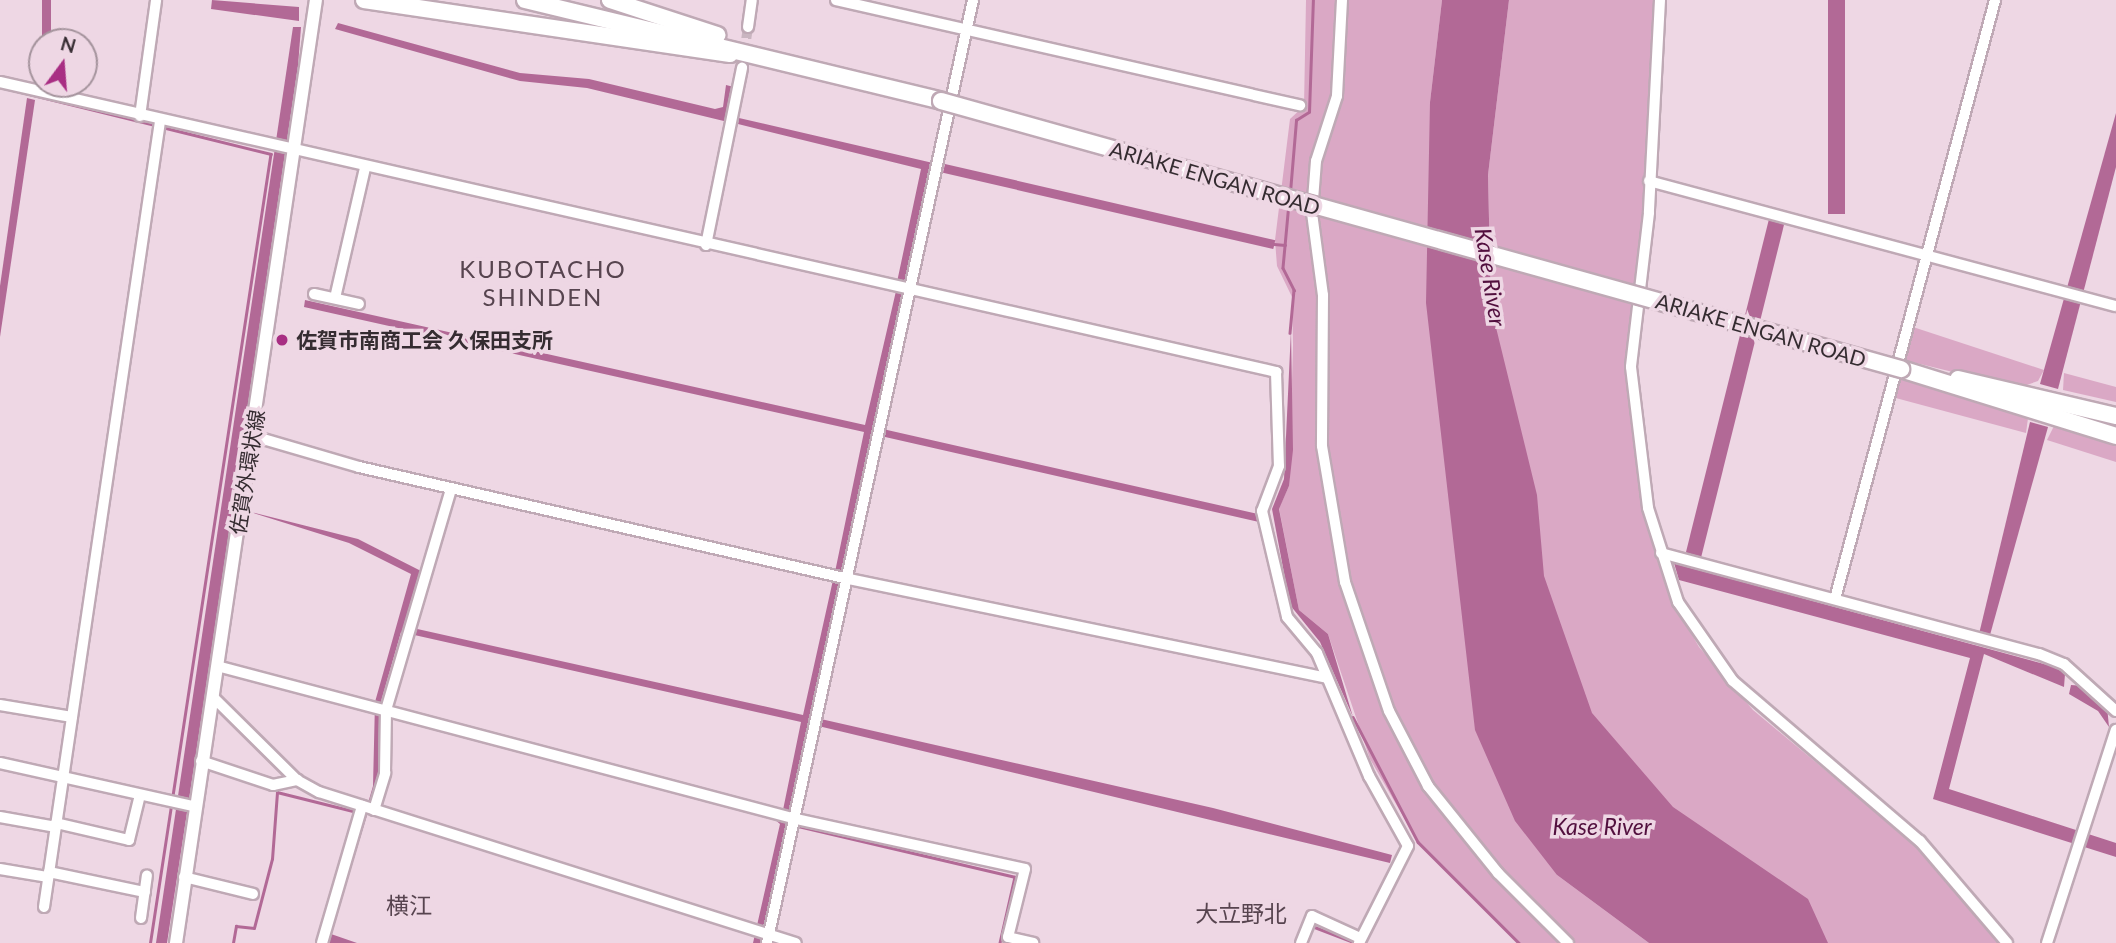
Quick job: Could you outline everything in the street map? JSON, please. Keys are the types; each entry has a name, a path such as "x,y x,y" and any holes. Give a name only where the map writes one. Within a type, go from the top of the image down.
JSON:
{"highway":[{"path":"364,0 722,56 743,51"},
{"name":"ARIAKE ENGAN ROAD","path":"525,0 743,51 941,102 1901,369"},
{"path":"610,0 724,37 743,51"},
{"path":"1901,369 2116,416"},
{"path":"1901,369 2116,436"}],"main road":[{"name":"佐賀外環状線","path":"176,943 184,877 185,805 201,761 212,697 253,436 291,151 316,0"}],"street":[{"path":"140,116 156,0"},
{"path":"748,27 752,0"},
{"path":"836,0 1300,104"},
{"path":"768,939 789,817 818,721 973,0"},
{"path":"1342,0 1337,96 1316,161 1311,213 1323,295 1322,446 1345,582 1389,711 1428,786 1498,873 1567,943"},
{"path":"1660,0 1648,181 1630,367 1637,448 1661,553 1678,602 1732,681 1920,841 2007,943"},
{"path":"1835,599 1995,0"},
{"path":"706,246 742,68"},
{"path":"0,82 706,246 1276,372 1279,466 1262,511 1287,617 1317,653 1369,775 1408,846 1359,941 1312,916 1301,943"},
{"path":"44,907 160,121"},
{"path":"335,298 365,168"},
{"path":"1648,181 1927,253 2116,306"},
{"path":"314,294 359,304"},
{"path":"253,436 451,489 832,575 1327,678"},
{"path":"374,810 385,773 381,708 451,489"},
{"path":"1661,553 1982,639 2064,664 2116,711"},
{"path":"217,666 789,817 1025,869 1007,937 1033,943"},
{"path":"212,697 297,780 361,811 374,810 754,930 768,939 796,943"},
{"path":"0,705 72,717"},
{"path":"2047,943 2116,730"},
{"path":"201,761 273,785 297,780"},
{"path":"0,763 185,805"},
{"path":"0,817 129,840 140,795"},
{"path":"322,943 361,811"},
{"path":"0,869 49,874 145,892"},
{"path":"141,918 147,875"},
{"path":"184,877 253,894"}],"shaded area":[{"path":"1306,0 1442,0 1430,102 1557,875 1649,943 1519,943 1418,842 1370,759 1328,634 1299,610 1279,508 1289,486 1293,345 1292,297 1277,266 1275,240 1290,119 1304,106"},
{"path":"1509,0 1654,0 1646,212 1628,368 1643,511 1673,602 1699,647 1753,710 1931,858 2002,943 1719,943 1570,797 1491,307 1488,175"},
{"path":"1913,327 2044,370 2038,381 2018,388 1904,360"},
{"path":"2064,373 2116,387 2116,402 2063,390"},
{"path":"1898,376 2028,418 2026,433 1892,397"},
{"path":"2054,426 2116,445 2116,462 2047,440"}],"water":[{"path":"42,0 51,0 51,28 42,28"},
{"path":"212,0 299,7 299,21 211,9"},
{"name":"Kase River","path":"1442,0 1509,0 1488,175 1491,307 1537,495 1544,576 1592,713 1673,807 1808,899 1828,943 1649,943 1557,875 1515,821 1475,730 1426,303 1430,102"},
{"path":"1828,0 1845,0 1845,214 1828,214"},
{"path":"338,23 520,73 589,79 715,109 723,107 726,85 734,87 728,122 587,88 520,81 335,29"},
{"path":"293,27 301,27 298,66 207,682 167,943 156,943"},
{"path":"27,98 35,100 0,337 0,286"},
{"path":"2116,113 2116,167 2058,389 2040,384"},
{"path":"739,118 933,163 905,283 897,282 921,169 738,124"},
{"path":"945,164 1275,240 1273,249 943,173"},
{"path":"1769,219 1785,223 1701,560 1685,556"},
{"path":"896,291 903,293 874,427 1258,514 1259,522 872,434 842,574 835,572 864,432 304,307 305,300 865,425"},
{"path":"1291,330 1293,450 1289,486 1279,509 1299,610 1328,634 1353,717 1320,642 1290,605 1272,509 1284,479"},
{"path":"2030,422 2048,427 1990,635 1979,634"},
{"path":"247,511 358,539 421,571 404,626 803,715 833,580 841,582 812,717 1213,808 1392,855 1390,863 810,724 791,812 783,810 801,722 401,632 380,705 381,769 331,934 357,943 327,943 373,786 375,702 411,574 349,543"},
{"path":"1674,563 2055,667 2065,674 2064,687 1984,654 1949,789 2116,843 2116,857 1933,799 1970,658 1679,580"},
{"path":"2071,685 2084,686 2107,706 2109,727 2098,711 2069,694"},
{"path":"773,818 790,821 761,943 753,943 780,824"}],"waterway":[{"path":"1290,192 1296,120 1309,112 1313,0"},
{"path":"13,90 155,125"},
{"path":"166,128 271,154 173,796"},
{"path":"1289,203 1283,268 1294,290 1290,333"},
{"path":"1274,244 1285,245"},
{"path":"1353,717 1418,842 1519,943"},
{"path":"233,943 236,926 254,928 272,859 277,792 357,812"},
{"path":"150,943 171,806"},
{"path":"798,826 1015,877 1000,943"},
{"path":"1312,926 1356,943"}],"tunnel":[{"path":"742,68 748,27"}],"place":[{"name":"佐賀市南商工会 久保田支所","path":"282,340"}],"district":[{"name":"KUBOTACHO SHINDEN","path":"543,283"},
{"name":"横江","path":"409,905"},
{"name":"大立野北","path":"1241,913"}]}
